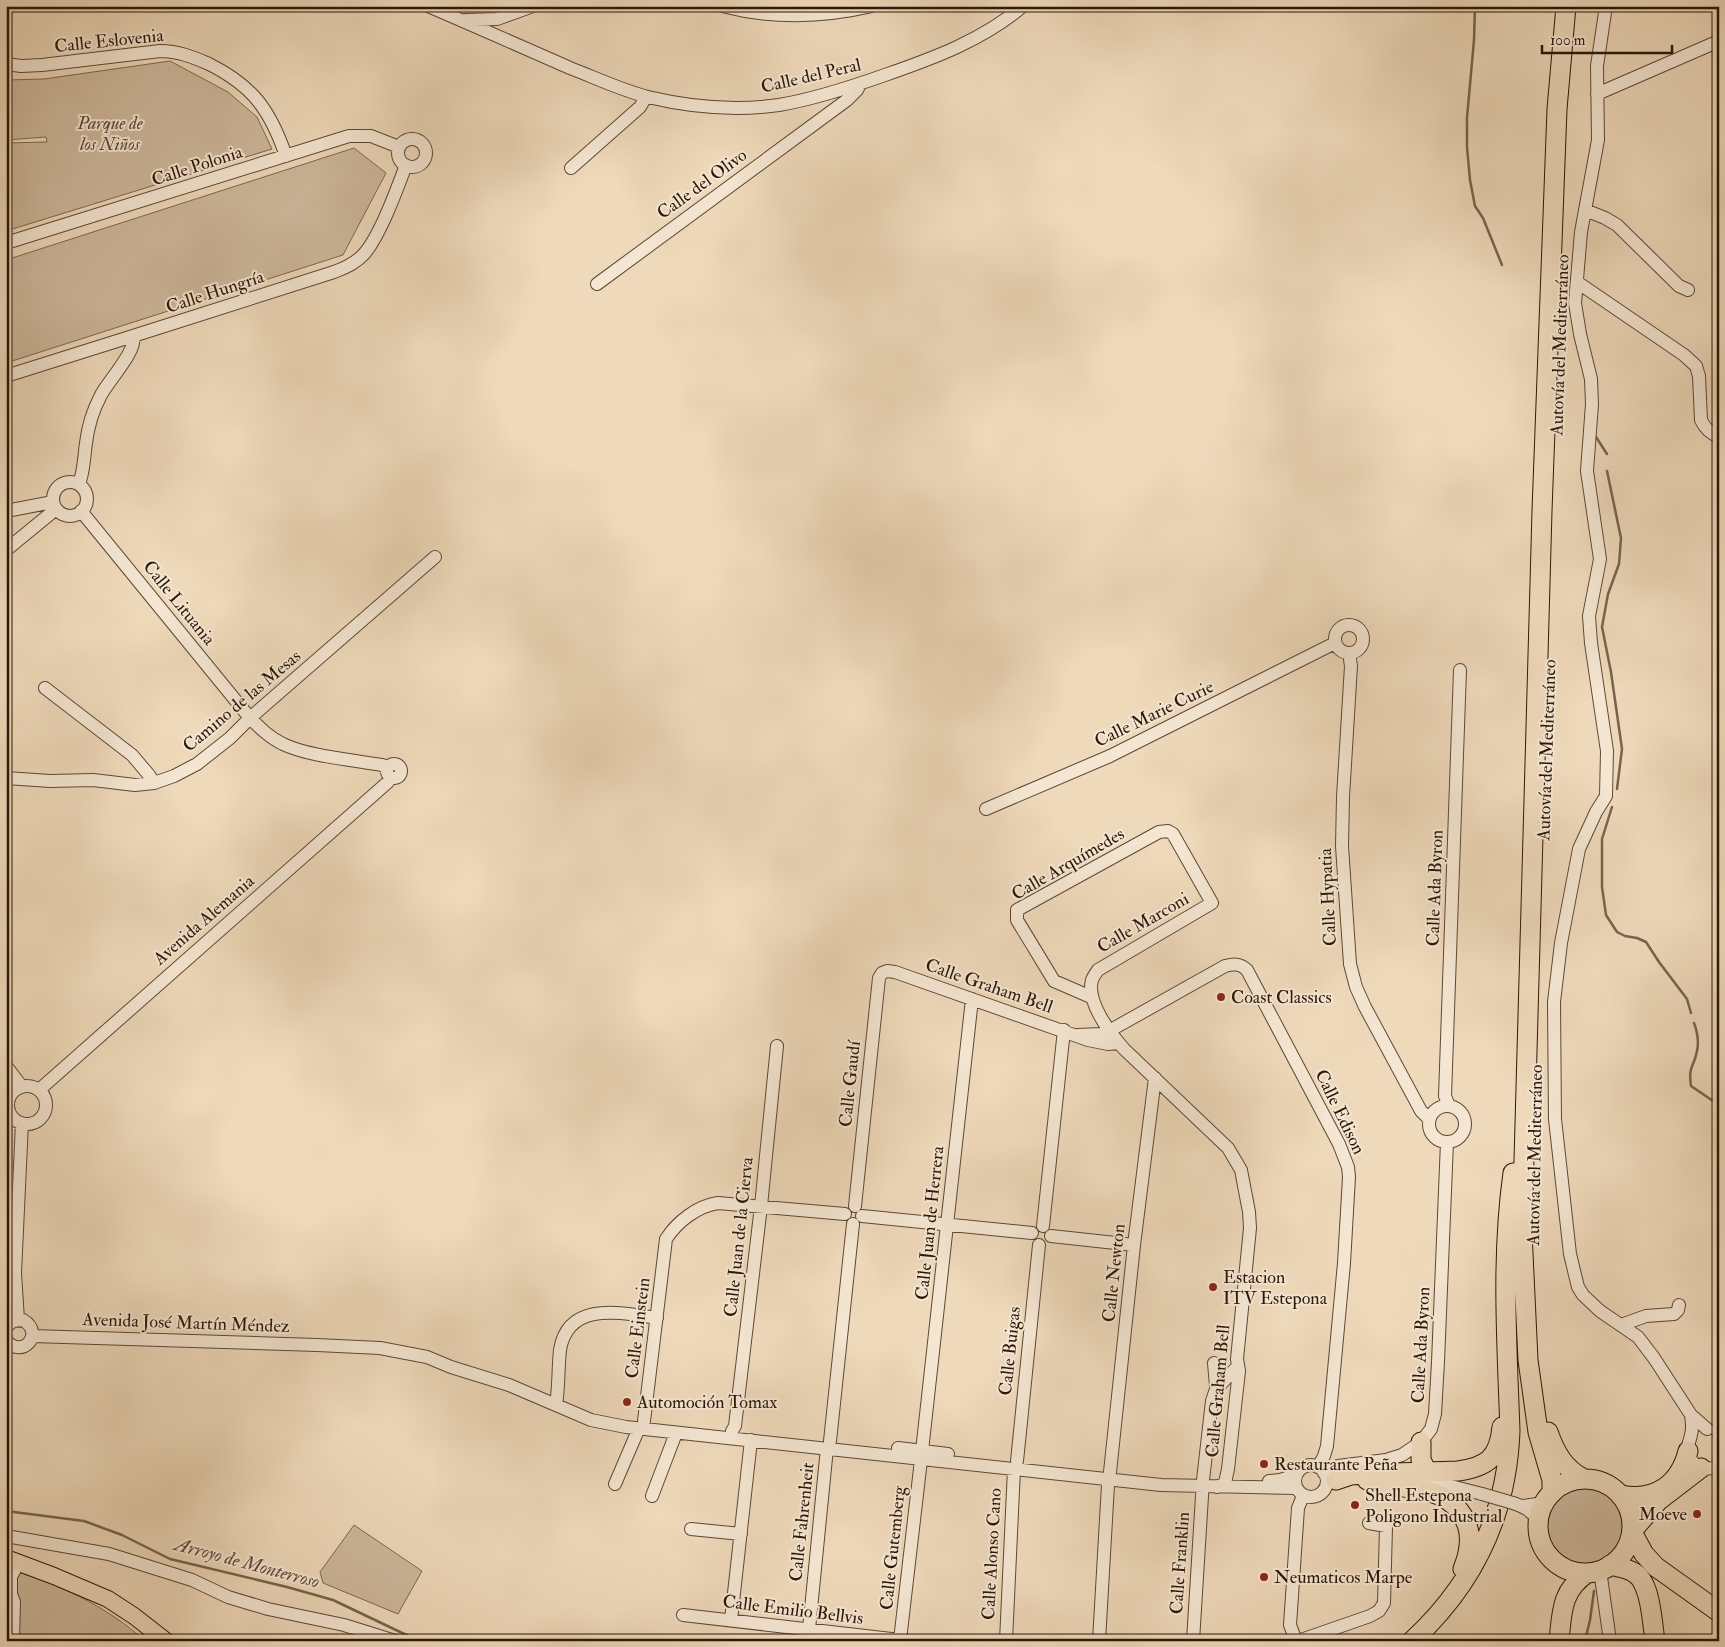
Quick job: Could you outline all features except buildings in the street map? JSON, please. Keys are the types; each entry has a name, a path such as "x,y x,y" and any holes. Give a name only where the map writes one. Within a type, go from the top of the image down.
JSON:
{"highway":[{"name":"Autovía del Mediterráneo","path":"1548,1498 1552,1480 1533,1408 1528,1360 1522,1232 1542,511 1557,109 1566,6"},
{"name":"Autovía del Mediterráneo","path":"1578,6 1570,93 1565,193 1532,1244 1537,1352 1547,1429 1562,1462 1584,1479"},
{"name":"Autovía del Mediterráneo","path":"1506,1306 1506,1245 1509,1200 1526,1070"},
{"path":"1326,1475 1471,1470 1489,1461 1495,1454 1502,1430 1501,1352 1506,1306"},
{"path":"1412,1641 1446,1606 1464,1582 1479,1556 1496,1515 1506,1474 1509,1452 1506,1306"},
{"path":"1421,1442 1421,1460 1427,1472"},
{"path":"1621,1495 1632,1497 1644,1496 1654,1494 1664,1487 1678,1476 1682,1470 1689,1445"},
{"path":"1559,1641 1563,1604 1568,1592 1578,1578 1599,1570 1625,1551 1632,1532 1658,1501 1713,1469"},
{"path":"1655,1641 1647,1596 1642,1580 1634,1572 1568,1569 1555,1562 1546,1551 1540,1537 1539,1522 1548,1498 1562,1486 1584,1479 1592,1480 1608,1485 1621,1495 1632,1519 1632,1532 1644,1554 1656,1567 1719,1612"},
{"path":"1367,1480 1381,1485 1413,1489 1442,1496 1452,1502 1462,1513 1468,1526 1470,1545 1464,1568 1456,1581 1446,1606"}],"main road":[{"path":"13,1560 108,1600 166,1641"},
{"path":"85,1591 137,1626 154,1641"}],"street":[{"name":"Calle del Peral","path":"428,6 618,88 646,97 692,105 732,108 779,105 860,84 963,45 990,30 1023,6"},
{"path":"459,19 497,19 533,6"},
{"path":"722,6 751,12 794,16 821,15 872,6"},
{"path":"1606,6 1597,66 1598,140 1581,232 1575,303 1578,326 1591,379 1592,404 1587,472 1600,558 1589,616 1590,643 1607,751 1606,796 1596,812 1579,849 1561,943 1554,1002 1554,1119 1568,1219 1570,1254 1578,1287 1600,1311 1638,1337 1691,1415 1715,1430"},
{"path":"489,32 497,19"},
{"path":"1596,94 1719,41"},
{"name":"Calle Eslovenia","path":"6,64 37,66 160,51 190,56 235,79 254,96 274,126 286,156"},
{"name":"Calle del Olivo","path":"597,284 850,98 860,84"},
{"path":"820,95 829,112"},
{"path":"570,168 640,107 646,97"},
{"name":"Calle Polonia","path":"6,243 356,135 371,136 399,147"},
{"path":"416,139 426,149 426,155 422,163 416,167 406,165 397,155 399,147 406,140 416,139"},
{"name":"Calle Hungría","path":"6,376 334,272 350,265 363,255 374,240 406,165"},
{"path":"1585,210 1617,225 1679,286 1688,290"},
{"path":"1577,282 1684,355 1696,366 1699,376 1701,420 1709,432 1719,437"},
{"path":"79,484 91,418 105,387 133,346 133,336"},
{"path":"68,482 79,484 87,497 84,507 76,514 66,515 55,506 53,496 58,486 68,482"},
{"path":"6,511 55,506"},
{"path":"6,550 55,506"},
{"name":"Calle Lituania","path":"81,511 250,718 263,731 291,748 382,765 389,772"},
{"name":"Camino de las Mesas","path":"6,778 50,781 93,780 135,785 154,783 174,776 197,764 230,738 250,718 435,557"},
{"path":"1348,625 1356,626 1361,632 1362,644 1357,651 1349,653 1341,652 1335,643 1335,634 1340,627 1348,625"},
{"name":"Calle Marie Curie","path":"986,809 1110,756 1335,643"},
{"name":"Calle Hypatia","path":"1349,653 1351,666 1342,846 1350,964 1356,987 1365,1007 1421,1110 1429,1119"},
{"name":"Calle Ada Byron","path":"1449,1106 1446,1096 1460,670"},
{"path":"45,688 132,755 150,775 154,783"},
{"name":"Avenida Alemania","path":"39,1090 388,782 389,772"},
{"name":"Calle Arquímedes","path":"1091,997 1054,981 1017,920 1017,910 1159,832 1168,831 1173,834 1212,903"},
{"name":"Calle Marconi","path":"1091,997 1092,980 1098,970 1212,903"},
{"name":"Calle Edison","path":"1108,1031 1225,966 1237,964 1243,966 1247,970 1339,1144 1348,1167 1349,1177 1344,1263 1327,1446 1324,1456 1326,1475"},
{"name":"Calle Graham Bell","path":"887,971 895,972 1064,1030 1088,1040 1108,1044 1119,1043"},
{"name":"Calle Gaudí","path":"829,1445 879,978 882,973 887,971"},
{"path":"1091,997 1108,1031"},
{"name":"Calle Juan de Herrera","path":"921,1455 972,999"},
{"name":"Calle Buigas","path":"1015,1465 1064,1030"},
{"name":"Calle Graham Bell","path":"1078,1035 1101,1034 1108,1031 1228,1148 1241,1170 1250,1228 1237,1359 1235,1406 1222,1484"},
{"name":"Calle Juan de la Cierva","path":"732,1431 735,1426 761,1206 776,1046"},
{"path":"6,1066 22,1086"},
{"name":"Calle Newton","path":"1099,1641 1108,1486 1111,1476 1134,1245 1155,1078"},
{"path":"22,1086 31,1086 39,1090 44,1096 46,1110 37,1121 30,1124 22,1123 12,1116 8,1105 12,1094 22,1086"},
{"path":"1449,1106 1455,1107 1464,1116 1465,1128 1458,1138 1447,1142 1436,1139 1428,1125 1429,1119 1436,1109 1449,1106"},
{"path":"18,1320 11,1272 22,1123"},
{"name":"Calle Ada Byron","path":"1326,1475 1338,1466 1386,1460 1402,1455 1421,1442 1431,1429 1435,1414 1447,1142"},
{"name":"Calle Einstein","path":"615,1484 642,1424 666,1239 671,1230 678,1224 701,1207 709,1204 726,1202 761,1206"},
{"path":"761,1206 948,1224 1134,1245"},
{"path":"1621,1325 1646,1316 1674,1314 1679,1306"},
{"path":"556,1405 560,1348 567,1332 574,1323 583,1317 593,1314 619,1313 657,1318"},
{"path":"6,1327 13,1321 18,1320 28,1323 32,1336 28,1344 18,1348 7,1342"},
{"name":"Avenida José Martín Méndez","path":"32,1336 339,1346 415,1363 451,1367 509,1385 578,1415 603,1423 616,1421 774,1435 829,1445 1111,1476 1175,1479 1203,1484"},
{"name":"Calle Graham Bell","path":"1203,1484 1216,1391 1214,1364"},
{"path":"1235,1406 1216,1391 1238,1366"},
{"name":"Avenida José Martín Méndez","path":"556,1405 676,1433 804,1446 829,1445"},
{"path":"1691,1415 1692,1428 1689,1445 1692,1461 1713,1469"},
{"path":"1689,1445 1699,1431 1715,1430"},
{"path":"652,1496 676,1433"},
{"name":"Avenida José Martín Méndez","path":"751,1440 754,1437 763,1438 774,1435"},
{"path":"731,1620 751,1440"},
{"name":"Calle Fahrenheit","path":"809,1629 829,1445"},
{"name":"Avenida José Martín Méndez","path":"921,1455 949,1463 989,1467 1015,1465"},
{"name":"Calle Gutemberg","path":"900,1640 921,1455"},
{"name":"Calle Alonso Cano","path":"1006,1641 1015,1465"},
{"path":"1369,1523 1386,1526 1384,1603 1379,1611 1370,1616 1297,1641 1290,1625 1298,1486 1302,1467 1308,1466 1326,1475 1367,1480 1423,1482 1454,1487 1518,1505 1530,1511 1539,1522"},
{"path":"1298,1486 1313,1497 1321,1493 1326,1485 1326,1475"},
{"name":"Avenida José Martín Méndez","path":"1111,1476 1160,1485 1298,1486"},
{"name":"Calle Franklin","path":"1192,1641 1203,1484"},
{"path":"1518,1505 1548,1498"},
{"path":"691,1529 741,1534"},
{"path":"6,1536 109,1554 192,1580 228,1596 260,1606 344,1624 395,1641"},
{"path":"13,1560 8,1597 14,1602 13,1641"},
{"path":"1599,1570 1610,1641"},
{"name":"Calle Emilio Bellvis","path":"683,1615 900,1640"}],"green space":[{"name":"Parque de los Niños","path":"170,61 228,92 257,117 272,149 6,231 6,143 47,142 46,137 6,140 6,80 44,79"},
{"path":"354,148 386,173 343,255 6,363 6,260"},
{"path":"1586,1487 1601,1490 1614,1499 1623,1512 1626,1527 1623,1542 1614,1555 1601,1564 1586,1567 1571,1564 1558,1555 1549,1542 1546,1527 1549,1512 1558,1499 1571,1490"},
{"path":"354,1525 422,1571 398,1614 323,1583 320,1572"},
{"path":"6,1568 43,1580 80,1597 114,1617 145,1641 6,1641"}],"waterway":[{"path":"1475,6 1467,118 1470,180 1475,206 1483,218 1502,265"},
{"path":"1596,437 1607,454"},
{"path":"1607,471 1621,538 1619,564 1608,594 1602,627 1611,672 1622,749 1617,789"},
{"path":"1612,807 1602,839 1602,887 1606,915 1617,932 1646,942 1687,999 1691,1013"},
{"path":"1694,1023 1698,1044 1691,1070 1691,1086 1719,1105"},
{"name":"Arroyo de Monterroso","path":"6,1511 84,1521 122,1535 170,1559 333,1600 419,1641"},
{"path":"1585,1641 1594,1591"}],"place":[{"name":"Coast Classics","path":"1221,997"},
{"name":"Estacion ITV Estepona","path":"1213,1287"},
{"name":"Automoción Tomax","path":"627,1402"},
{"name":"Restaurante Peña","path":"1264,1464"},
{"name":"Shell Estepona Poligono Industrial","path":"1355,1505"},
{"name":"Moeve","path":"1697,1514"},
{"name":"Neumaticos Marpe","path":"1264,1577"}]}
